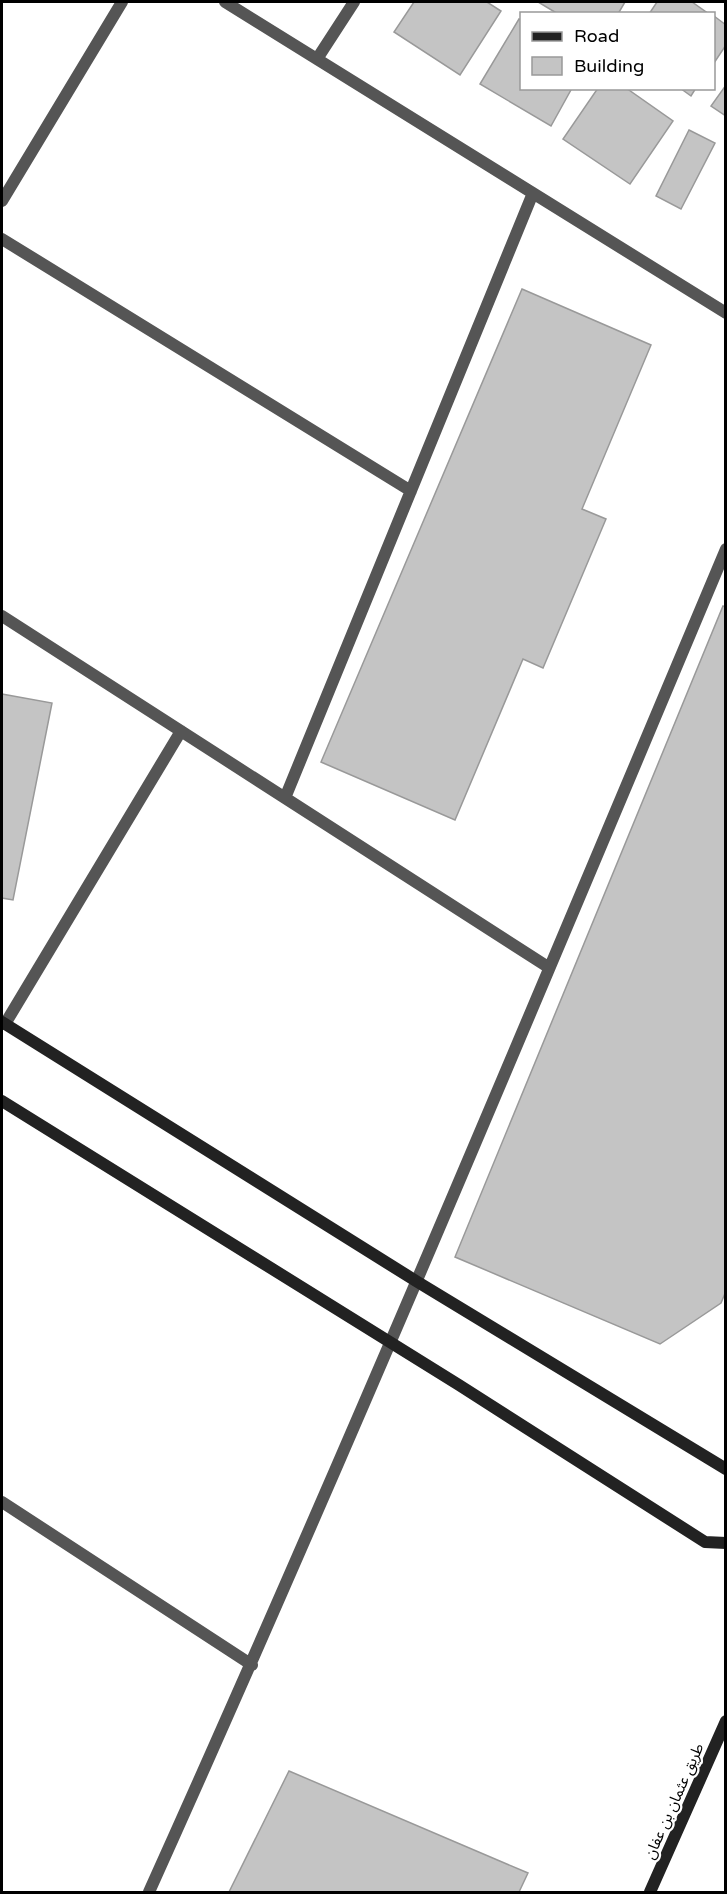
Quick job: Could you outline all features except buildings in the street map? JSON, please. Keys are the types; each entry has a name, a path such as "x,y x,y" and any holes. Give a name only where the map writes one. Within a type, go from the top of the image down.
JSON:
{"street":[{"path":"2,201 122,2"},
{"path":"225,2 726,313"},
{"path":"316,59 354,2"},
{"path":"285,798 533,193"},
{"path":"2,239 411,491"},
{"path":"149,1893 252,1665 391,1342 726,549"},
{"path":"2,616 548,967"},
{"path":"181,731 3,1023 416,1281 726,1469"},
{"path":"2,1101 391,1342 705,1542 726,1543"},
{"path":"2,1502 252,1665"},
{"name":"طريق عثمان بن عفان","path":"650,1893 726,1721"}]}
